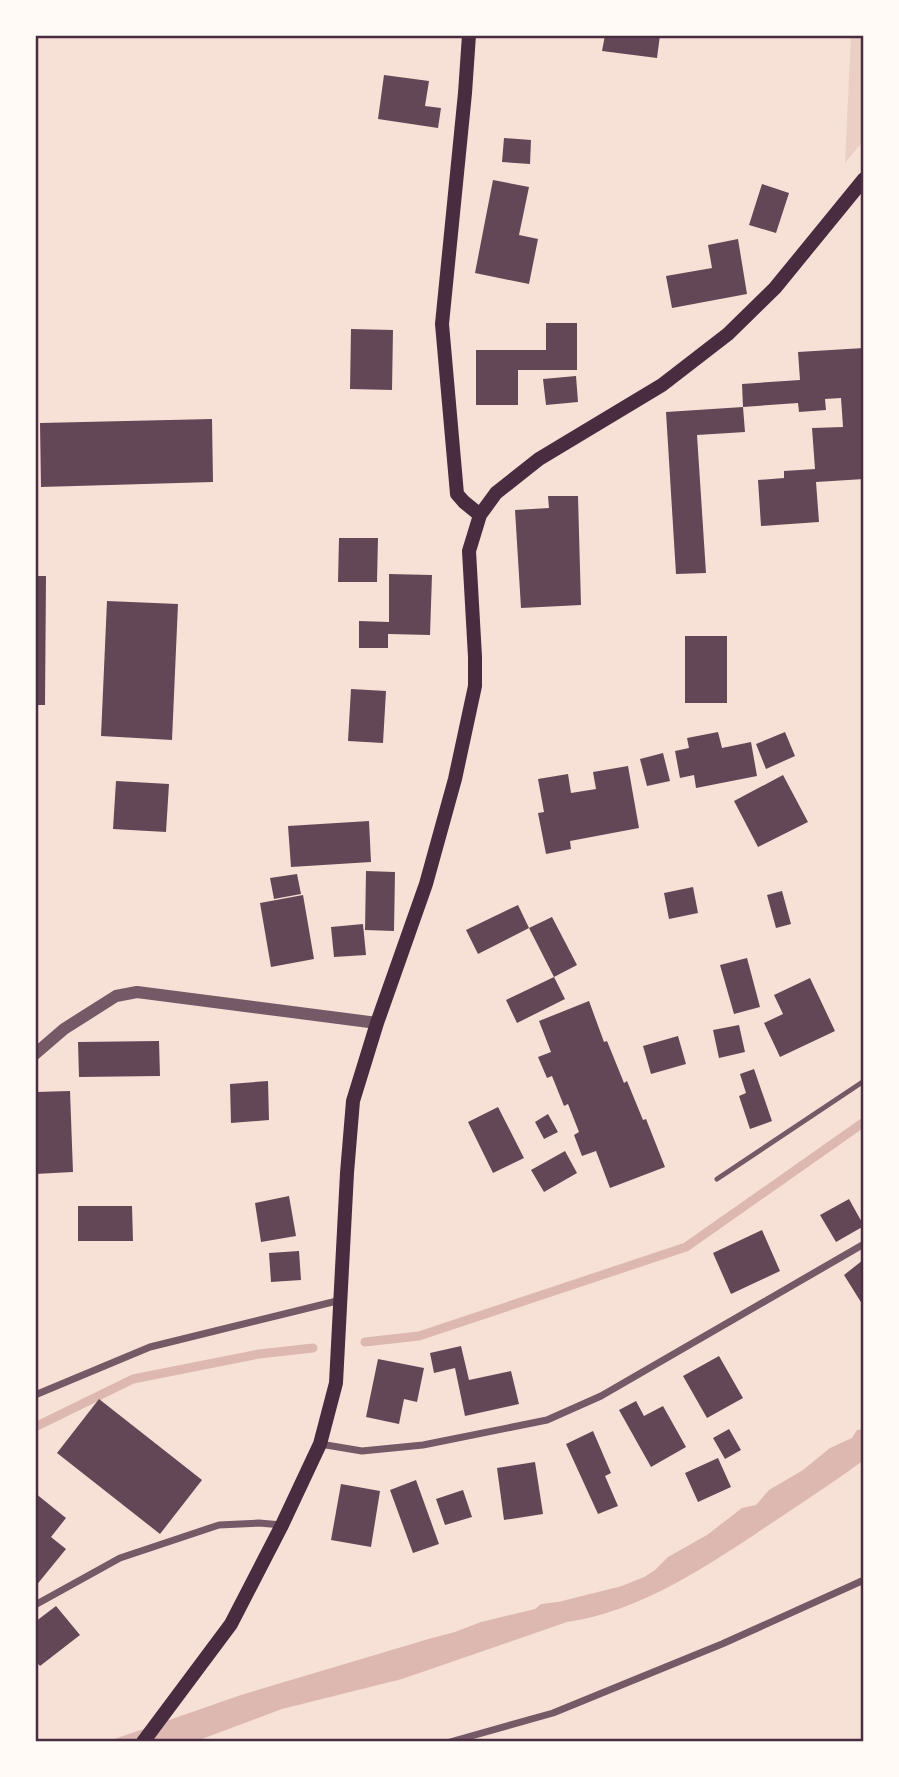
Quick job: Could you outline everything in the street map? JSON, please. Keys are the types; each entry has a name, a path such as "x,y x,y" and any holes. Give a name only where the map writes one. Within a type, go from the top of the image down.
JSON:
{"main road":[{"path":"469,35 443,324 457,494 480,515"},
{"path":"143,1742 231,1624 320,1444 336,1383 353,1101 377,1023 426,884 455,779 475,686 469,551 480,515 496,493 539,459 662,385 728,334 775,288 864,179"}],"street":[{"path":"35,1054 64,1028 116,996 137,992 377,1023"},
{"path":"320,1444 362,1451 423,1445 547,1420 601,1396 864,1244"},
{"path":"35,1395 150,1347 341,1300"},
{"path":"35,1605 120,1558 219,1525 282,1525"},
{"path":"450,1742 553,1713 722,1644 864,1580"}],"lane":[{"path":"717,1179 864,1081"}],"shaded area":[{"path":"851,35 864,35 864,140 845,163"},
{"path":"864,1429 864,1460 710,1563 665,1589 617,1610 567,1622 402,1679 282,1709 194,1742 106,1742 241,1695 481,1622 535,1609 541,1604 622,1586 644,1577 668,1557 707,1535 742,1508 756,1505 769,1490 803,1470 830,1448 852,1438 857,1430"}],"building":[{"path":"605,35 660,35 657,58 602,51"},
{"path":"384,75 429,81 425,106 441,108 438,128 378,119"},
{"path":"504,138 531,140 530,164 502,162"},
{"path":"493,180 529,187 519,235 538,239 529,284 475,273"},
{"path":"762,184 789,193 776,233 749,225"},
{"path":"738,239 747,294 672,308 666,276 712,268 708,245"},
{"path":"546,323 577,323 577,370 518,370 518,405 476,405 476,350 546,350"},
{"path":"351,329 393,330 392,390 350,389"},
{"path":"864,348 864,479 816,482 819,522 761,526 758,480 784,478 784,471 815,469 812,428 843,427 841,398 825,399 826,410 799,412 798,403 743,407 742,384 800,380 798,352"},
{"path":"576,376 578,402 546,405 543,379"},
{"path":"743,407 745,432 697,435 706,573 676,574 666,412"},
{"path":"212,419 213,482 41,487 40,423"},
{"path":"548,496 578,496 581,605 521,608 515,510 549,508"},
{"path":"339,538 378,538 377,582 338,582"},
{"path":"389,574 432,575 430,635 388,634 388,648 359,648 359,621 389,622"},
{"path":"35,576 46,576 45,705 35,705"},
{"path":"107,601 178,604 172,740 101,736"},
{"path":"685,636 727,636 727,703 685,703"},
{"path":"351,689 386,691 383,743 348,741"},
{"path":"718,732 722,748 751,742 757,776 696,788 694,775 680,778 675,751 689,748 687,738"},
{"path":"785,732 795,756 766,769 756,744"},
{"path":"663,753 670,781 647,786 640,759"},
{"path":"628,766 639,828 570,841 571,849 546,854 538,813 544,812 538,779 568,774 571,793 596,789 593,772"},
{"path":"783,775 808,822 758,847 734,801"},
{"path":"116,781 169,784 166,832 113,829"},
{"path":"369,821 371,862 291,867 288,826"},
{"path":"366,871 395,872 394,931 365,930"},
{"path":"297,874 301,894 274,899 270,878"},
{"path":"693,887 698,913 669,919 664,893"},
{"path":"782,891 791,924 776,928 767,895"},
{"path":"303,895 314,959 271,967 260,903"},
{"path":"518,905 529,928 478,954 466,930"},
{"path":"552,917 577,965 554,977 529,928"},
{"path":"363,924 366,955 334,957 331,927"},
{"path":"747,958 760,1007 734,1014 720,965"},
{"path":"554,977 565,999 517,1023 506,1000"},
{"path":"810,978 835,1031 780,1057 764,1023 783,1014 774,995"},
{"path":"589,1001 604,1042 607,1041 624,1083 627,1081 643,1120 646,1119 665,1167 610,1188 596,1151 582,1156 574,1135 579,1132 568,1104 564,1106 552,1076 547,1078 538,1057 551,1052 539,1021"},
{"path":"739,1025 745,1052 719,1058 713,1030"},
{"path":"678,1036 686,1064 651,1074 643,1046"},
{"path":"159,1041 160,1076 79,1077 78,1042"},
{"path":"754,1069 772,1121 750,1129 739,1096 746,1093 740,1074"},
{"path":"268,1081 269,1120 231,1123 230,1084"},
{"path":"70,1091 73,1172 35,1174 35,1092"},
{"path":"498,1107 524,1158 493,1173 468,1122"},
{"path":"548,1114 558,1132 544,1139 535,1122"},
{"path":"565,1151 577,1173 544,1192 531,1170"},
{"path":"289,1196 296,1236 261,1242 255,1203"},
{"path":"849,1199 864,1226 836,1242 820,1215"},
{"path":"78,1206 132,1206 133,1241 78,1241"},
{"path":"762,1230 780,1271 731,1294 713,1253"},
{"path":"299,1251 301,1280 271,1282 269,1253"},
{"path":"863,1260 864,1262 864,1307 844,1275"},
{"path":"461,1346 469,1380 511,1371 519,1404 465,1416 455,1368 434,1373 430,1353"},
{"path":"719,1356 743,1398 707,1418 683,1376"},
{"path":"378,1359 424,1368 417,1402 404,1399 399,1424 366,1417"},
{"path":"99,1399 202,1480 160,1534 57,1453"},
{"path":"636,1401 644,1416 663,1406 686,1447 651,1467 619,1410"},
{"path":"729,1429 741,1450 725,1459 713,1438"},
{"path":"593,1431 611,1473 605,1476 618,1506 598,1514 566,1444"},
{"path":"718,1458 731,1487 698,1502 685,1473"},
{"path":"535,1462 543,1514 504,1520 497,1468"},
{"path":"416,1480 439,1544 413,1553 390,1490"},
{"path":"341,1484 380,1491 371,1547 331,1540"},
{"path":"463,1490 472,1517 445,1525 436,1499"},
{"path":"35,1493 66,1518 51,1537 66,1549 35,1587"},
{"path":"56,1606 80,1635 40,1666 35,1660 35,1622"}],"waterway":[{"path":"365,1342 419,1336 686,1247 864,1122"},
{"path":"35,1427 133,1379 259,1354 313,1348"}]}
